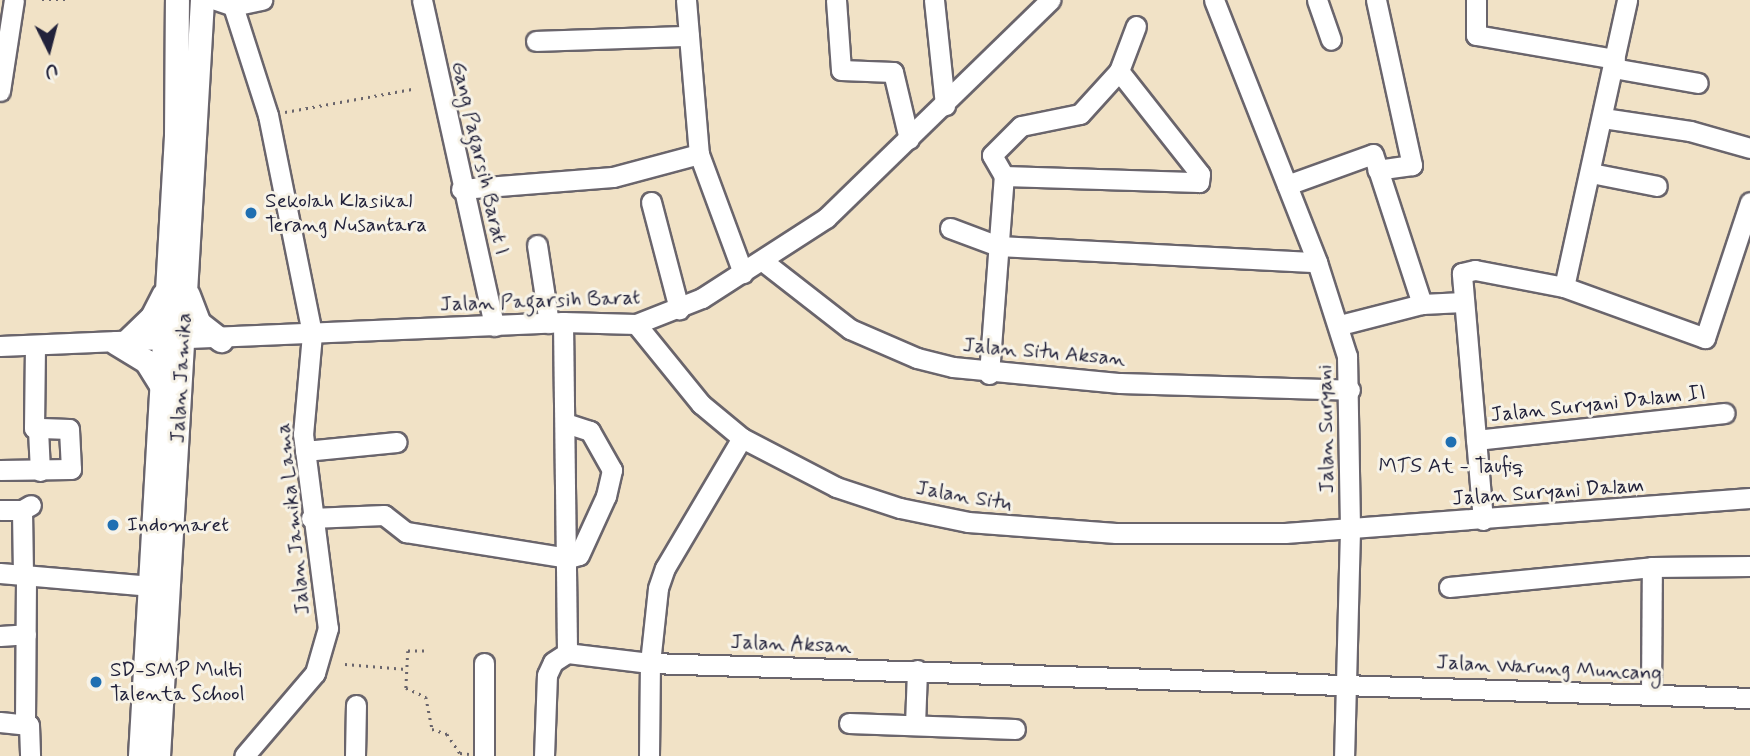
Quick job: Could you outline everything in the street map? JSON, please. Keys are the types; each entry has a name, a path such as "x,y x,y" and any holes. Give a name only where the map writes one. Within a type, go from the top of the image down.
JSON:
{"main road":[{"name":"Jalan Jamika","path":"158,756 176,285 177,0"},
{"name":"Jalan Jamika","path":"176,285 202,0"},
{"path":"176,285 197,319 218,340 191,360 172,384 120,343 152,317 176,285"},
{"name":"Jalan Jamika","path":"140,756 151,586 172,384"}],"street":[{"path":"0,91 14,0"},
{"path":"224,3 262,0"},
{"name":"Gang Pagarsih Barat I","path":"422,0 461,189 494,326"},
{"path":"686,0 699,154 743,273"},
{"path":"836,0 841,70 895,74 909,139"},
{"path":"933,0 945,105"},
{"name":"Jalan Pagarsih Barat","path":"0,346 174,342 556,323 636,324 679,309 764,262 826,218 1050,0"},
{"name":"Jalan Suryani","path":"1214,0 1340,325 1350,390 1350,530 1344,756"},
{"path":"1317,0 1331,40"},
{"path":"1376,0 1412,165 1377,170"},
{"path":"1476,0 1476,35 1698,83"},
{"path":"1564,287 1627,0"},
{"name":"Jalan Jamika Lama","path":"224,3 268,115 312,334 304,391 305,451 328,628 315,673 244,756"},
{"path":"989,373 1003,176 992,155 1012,131 1080,114 1119,71 1136,26"},
{"path":"536,41 689,36"},
{"path":"1003,176 1199,182 1200,174 1119,71"},
{"path":"1603,118 1690,131 1750,148"},
{"path":"461,189 613,177 699,154"},
{"path":"1287,185 1373,154 1422,304"},
{"path":"1591,173 1657,186"},
{"path":"651,202 679,309"},
{"path":"1483,520 1461,280 1466,270 1564,287 1705,338 1750,202"},
{"path":"950,228 998,246 1317,262"},
{"path":"537,244 556,323 566,423 569,558 567,653 553,662 547,675 544,756"},
{"name":"Jalan Situ Aksan","path":"764,262 800,295 850,329 917,358 989,373 1350,390"},
{"path":"1340,325 1422,304 1463,302"},
{"name":"Jalan Situ","path":"636,324 701,404 742,438 836,487 900,508 968,522 1116,533 1350,530"},
{"path":"0,470 70,470 70,430 34,428 35,345"},
{"name":"Jalan Suryani Dalam II","path":"1476,440 1725,413"},
{"path":"312,518 384,515 407,532 569,558 579,555 587,543 612,470 590,430 566,423"},
{"path":"38,429 40,471"},
{"path":"649,756 650,663 655,606 665,568 742,438"},
{"path":"305,451 397,442"},
{"name":"Jalan Suryani Dalam","path":"1350,530 1750,498"},
{"path":"0,510 27,508 25,722 31,730 30,756"},
{"path":"1448,587 1652,567 1750,566"},
{"path":"1651,695 1652,567"},
{"path":"0,573 151,586"},
{"path":"0,636 26,635"},
{"name":"Jalan Aksan","path":"567,653 650,663 1346,682"},
{"path":"481,756 484,663"},
{"path":"915,725 917,670"},
{"name":"Jalan Warung Muncang","path":"1346,682 1750,698"},
{"path":"355,756 356,705"},
{"path":"0,722 25,722"},
{"path":"849,723 1014,729"}],"path":[{"path":"42,0 65,0"},
{"path":"268,115 412,89"},
{"path":"424,651 408,651 406,688 426,697 432,729 447,734 460,753 481,756"},
{"path":"345,664 406,669"}],"place":[{"name":"Sekolah Klasikal Terang Nusantara","path":"251,213"},
{"name":"MTS At - Taufiq","path":"1451,442"},
{"name":"Indomaret","path":"113,525"},
{"name":"SD-SMP Multi Talenta School","path":"96,682"}]}
